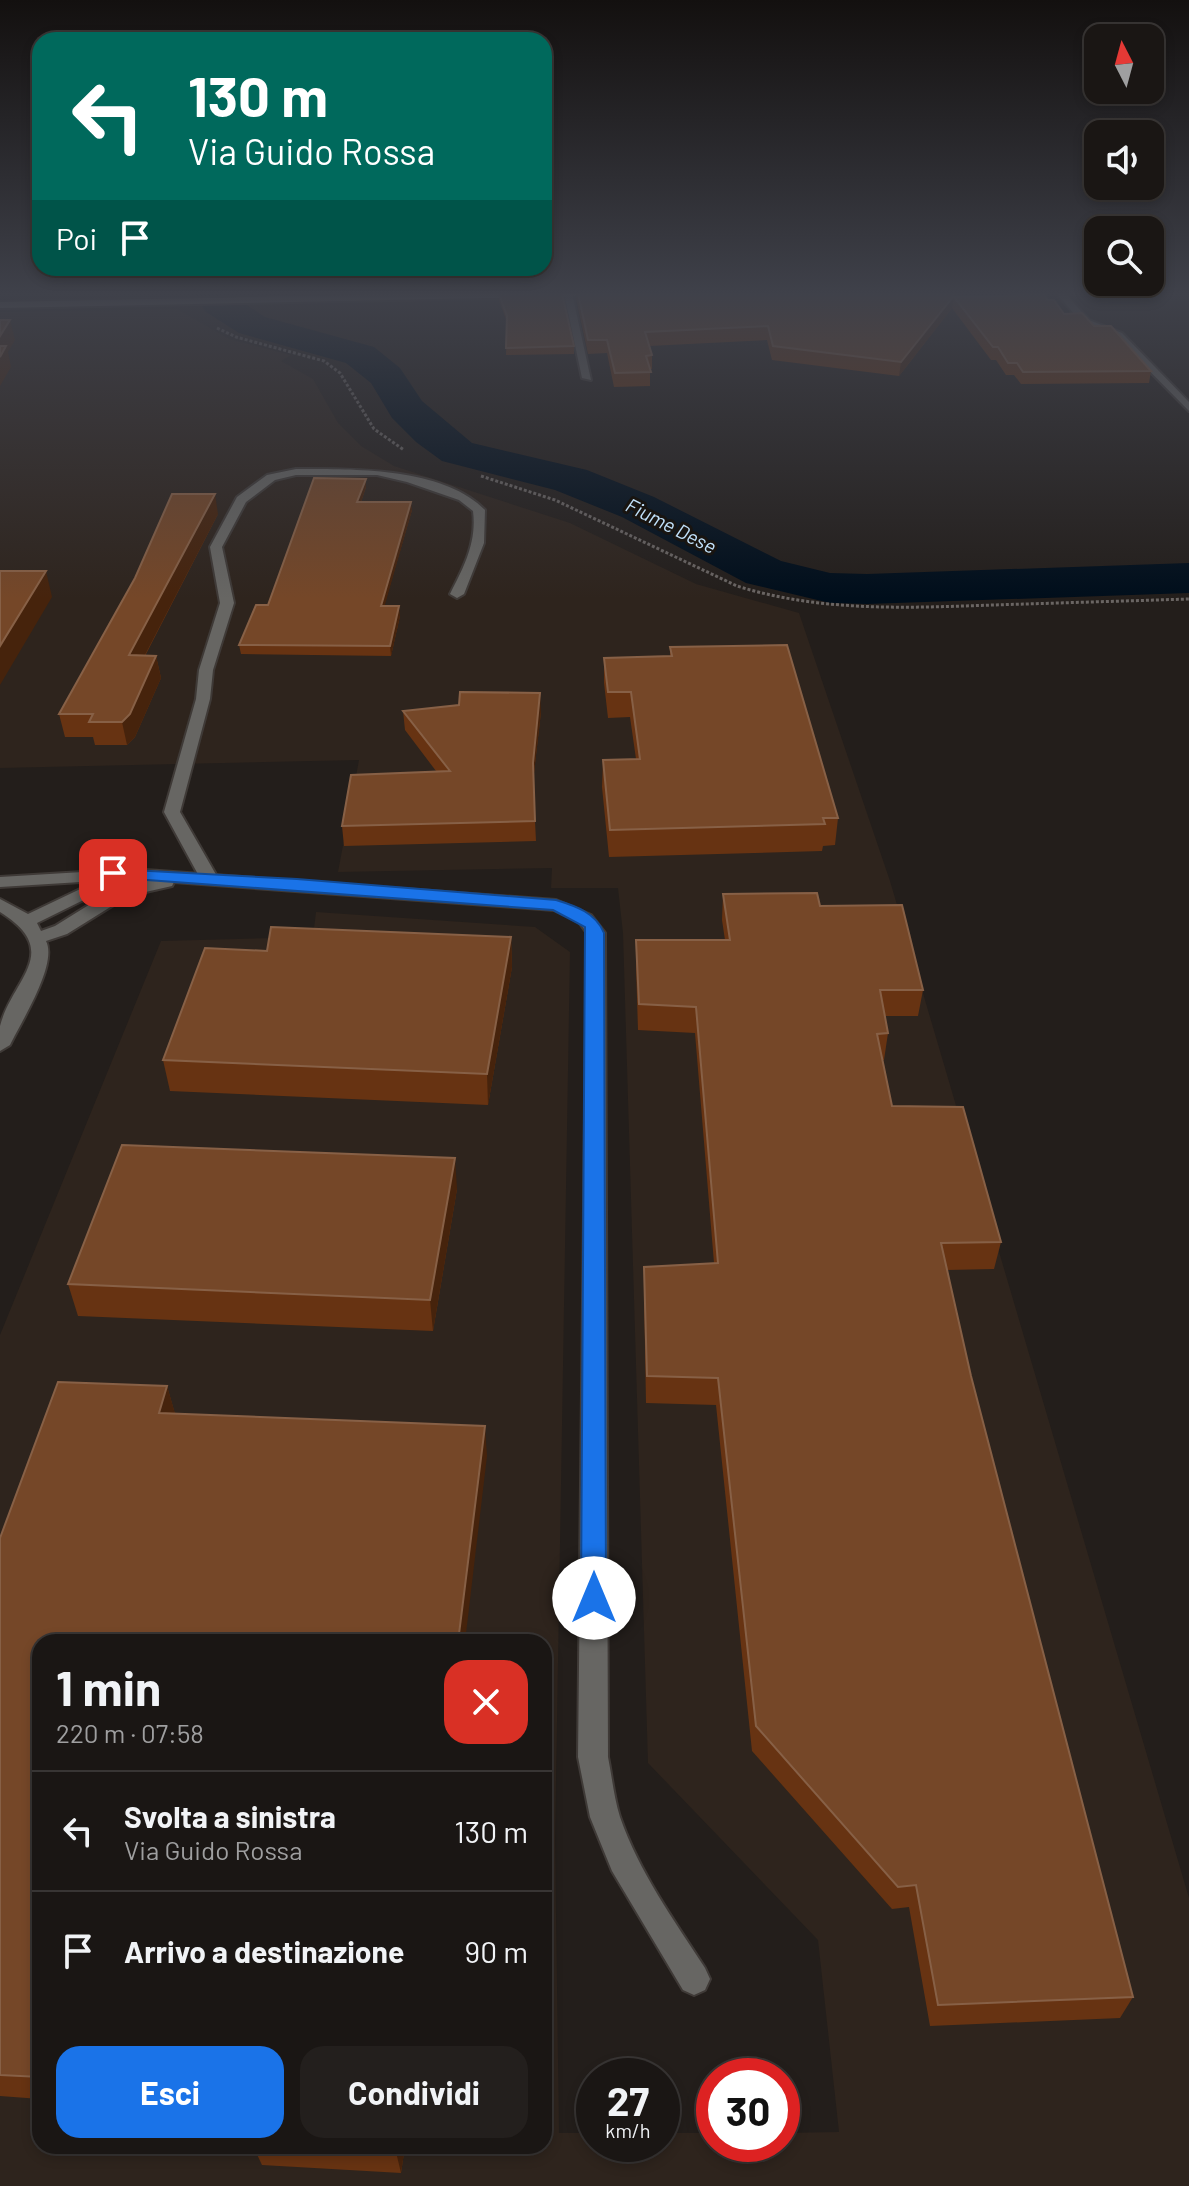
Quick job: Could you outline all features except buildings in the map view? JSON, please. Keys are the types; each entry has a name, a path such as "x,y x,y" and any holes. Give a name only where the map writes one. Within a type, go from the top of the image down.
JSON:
{"street":[{"path":"209,878 172,812 203,699 206,670 227,603 216,547 241,500 271,477 321,470 377,472 410,479 463,498 479,510 480,533 473,560 457,594"},
{"path":"0,882 132,874 209,878 556,905 583,916 593,925 596,933 593,1757 604,1814 619,1855 647,1906 694,1979"},
{"path":"27,921 98,885 132,874"},
{"path":"37,938 61,930 122,892 181,878"},
{"path":"0,904 27,921 41,949 35,975 0,1045"}],"path":[{"path":"353,395 374,429 406,452"},
{"path":"474,475 555,500 727,582 769,596 817,604 916,608 1189,599"}],"shaded area":[{"path":"0,395 322,395 338,423 361,446 394,466 570,523 696,584 799,613 890,881 1189,1898 1189,2186 0,2186 0,1335 161,941 313,937 316,912 535,927 570,952 555,1840 559,2133 576,2133 576,2162 680,2162 680,2133 696,2133 696,2162 800,2162 800,2133 839,2132 818,1940 648,1763 623,933 618,888 551,888 552,868 338,872 359,760 0,768"}],"waterway":[{"name":"Fiume Dese","path":"398,395 407,409 431,433 457,452 571,480 638,507 764,572 830,588 1189,578"}],"route":[{"path":"113,873 297,883 556,905 583,916 593,925 596,933 594,1598"}]}
